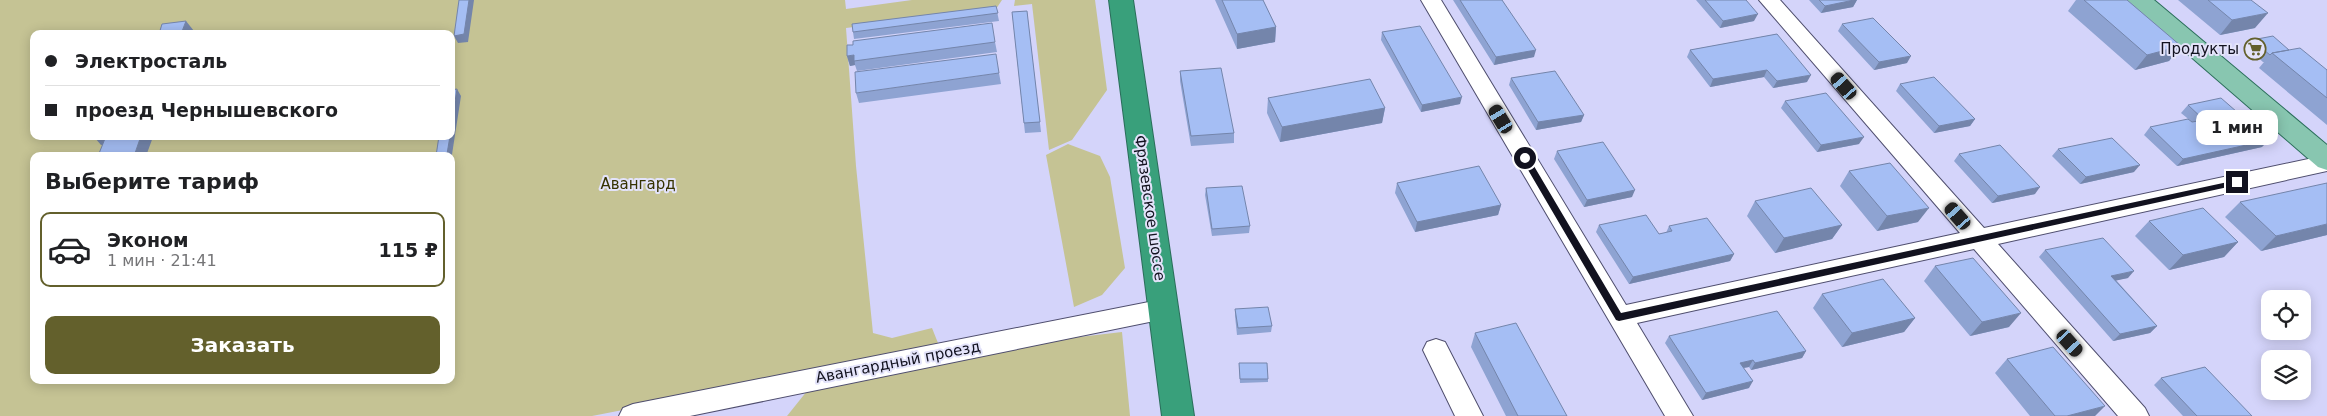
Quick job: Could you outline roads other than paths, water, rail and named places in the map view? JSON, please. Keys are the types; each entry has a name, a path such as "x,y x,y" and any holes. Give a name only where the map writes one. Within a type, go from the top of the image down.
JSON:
{"highway":[{"name":"Фрязевское шоссе","path":"1121,0 1178,416"}],"main road":[{"path":"2140,0 2327,161"}],"street":[{"path":"1431,0 1679,416"},
{"path":"1769,0 2135,416"},
{"path":"1619,317 2327,161"},
{"name":"Авангардный проезд","path":"633,416 1164,309"},
{"path":"1436,350 1469,416"}],"place":[{"name":"Продукты","path":"2255,49"}],"park label":[{"name":"Авангард","path":"638,184"}]}
